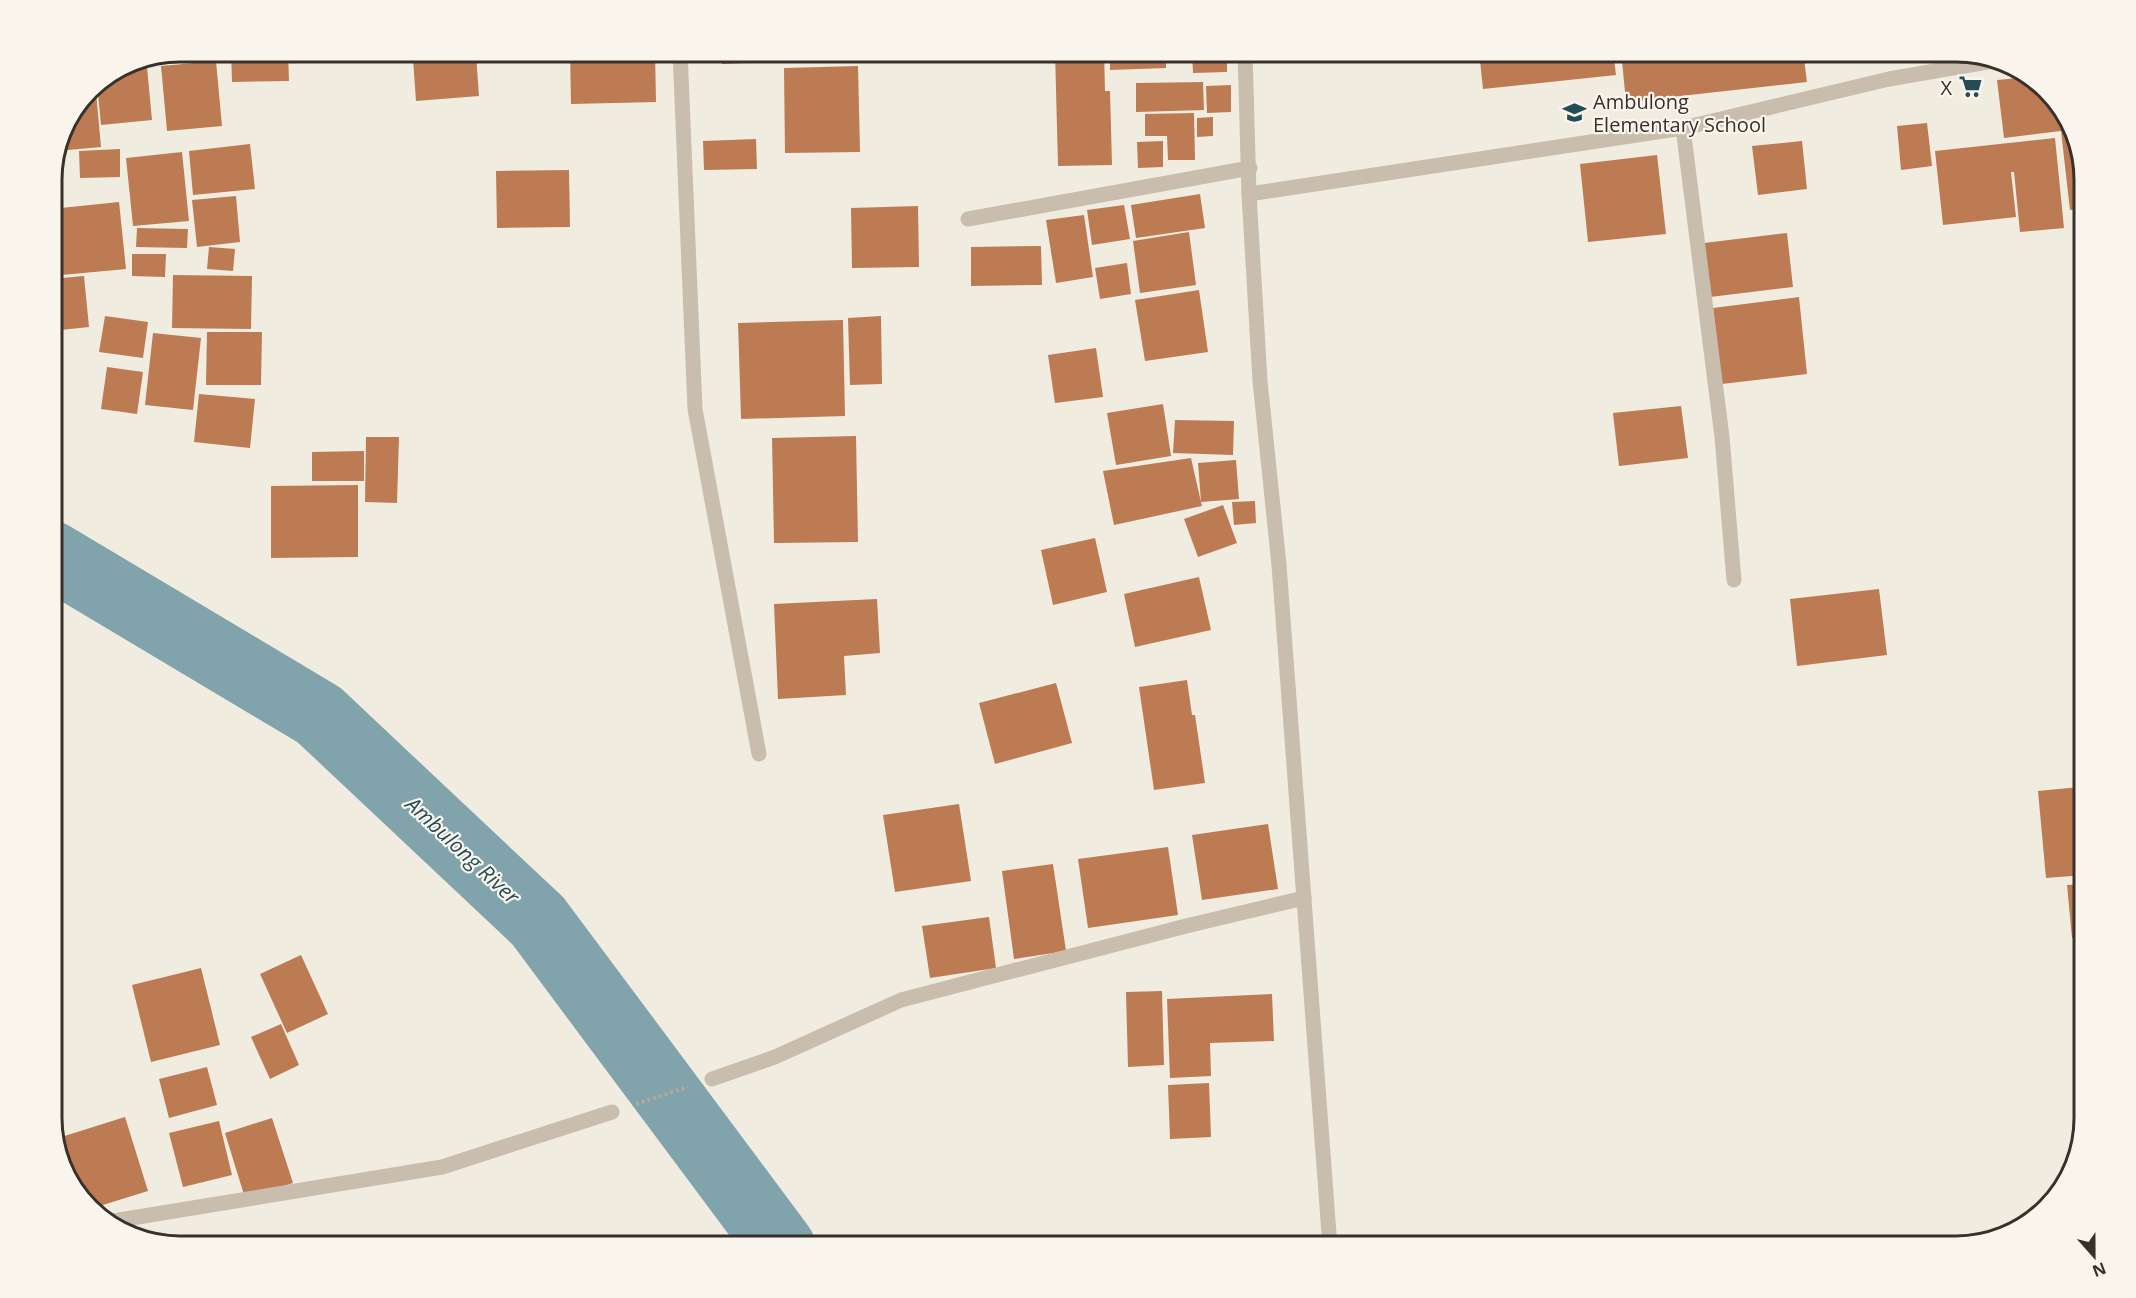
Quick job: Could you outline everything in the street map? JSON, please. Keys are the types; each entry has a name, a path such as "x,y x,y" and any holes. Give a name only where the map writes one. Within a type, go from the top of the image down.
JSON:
{"street":[{"path":"680,62 695,409 759,754"},
{"path":"1245,62 1249,194 1260,381 1279,565 1329,1236"},
{"path":"1249,194 1683,128 1889,79 1945,62"},
{"path":"1683,128 1722,437 1734,580"},
{"path":"968,219 1250,168"},
{"path":"712,1079 775,1057 901,1000 1304,898"},
{"path":"119,1220 442,1167 612,1112"}],"path":[{"path":"612,1112 712,1079"}],"building":[{"path":"216,62 222,126 167,131 161,66"},
{"path":"231,62 288,62 289,81 232,82"},
{"path":"413,62 477,62 479,96 416,101"},
{"path":"570,62 655,62 656,102 571,104"},
{"path":"722,62 767,62 722,64"},
{"path":"1055,62 1104,62 1105,91 1110,91 1112,165 1058,166"},
{"path":"1110,62 1166,62 1166,68 1110,70"},
{"path":"1192,62 1227,62 1227,72 1193,73"},
{"path":"1480,62 1614,62 1616,75 1483,89"},
{"path":"1622,62 1804,62 1807,82 1626,102"},
{"path":"858,66 860,152 785,153 784,68"},
{"path":"147,67 152,120 101,125 98,94 120,77"},
{"path":"2018,78 2040,96 2059,120 2066,134 2072,156 2074,209 2070,210 2061,131 2004,138 1997,80"},
{"path":"1203,82 1204,110 1136,112 1136,83"},
{"path":"1231,85 1231,112 1207,113 1206,86"},
{"path":"96,96 101,147 66,150 81,114"},
{"path":"1194,113 1195,160 1168,160 1167,136 1145,136 1145,114"},
{"path":"1213,117 1213,136 1197,137 1197,118"},
{"path":"1927,123 1932,166 1901,170 1897,126"},
{"path":"2055,138 2064,228 2020,232 2014,172 2011,172 2016,217 1943,225 1935,151"},
{"path":"756,139 757,169 704,170 703,141"},
{"path":"1163,141 1163,167 1138,168 1137,142"},
{"path":"1802,141 1807,189 1758,195 1752,146"},
{"path":"250,144 255,189 193,195 189,151"},
{"path":"120,149 120,177 80,178 79,151"},
{"path":"182,152 189,221 133,226 126,158"},
{"path":"1657,155 1666,234 1588,242 1580,164"},
{"path":"569,170 570,227 497,228 496,171"},
{"path":"1200,194 1205,228 1136,238 1131,205"},
{"path":"236,196 240,242 197,247 192,200"},
{"path":"119,202 126,269 62,275 62,208"},
{"path":"1124,205 1130,239 1092,245 1087,210"},
{"path":"918,206 919,267 852,268 851,208"},
{"path":"1084,215 1093,277 1056,283 1046,220"},
{"path":"137,228 188,229 187,248 136,247"},
{"path":"1189,232 1196,285 1140,293 1133,241"},
{"path":"1787,233 1793,287 1710,297 1704,243"},
{"path":"1041,246 1042,285 971,286 971,247"},
{"path":"209,247 235,249 233,271 207,269"},
{"path":"132,254 166,254 165,277 132,276"},
{"path":"1127,263 1131,294 1100,299 1095,268"},
{"path":"173,275 252,276 251,329 172,328"},
{"path":"84,276 89,327 62,330 62,278"},
{"path":"1199,290 1208,352 1145,361 1135,300"},
{"path":"1799,297 1807,374 1722,384 1713,308"},
{"path":"105,316 148,322 143,358 99,352"},
{"path":"881,316 882,384 850,385 848,318"},
{"path":"843,320 845,416 741,419 738,323"},
{"path":"207,332 262,332 261,385 206,385"},
{"path":"153,333 201,338 193,410 145,405"},
{"path":"1096,348 1103,397 1055,403 1048,355"},
{"path":"107,367 143,372 137,414 101,409"},
{"path":"199,394 255,399 250,448 194,442"},
{"path":"1163,404 1171,456 1116,465 1107,413"},
{"path":"1681,406 1688,458 1619,466 1613,413"},
{"path":"1175,420 1234,421 1233,455 1173,453"},
{"path":"856,436 858,542 774,543 772,438"},
{"path":"366,437 399,437 397,503 365,502"},
{"path":"364,451 364,481 312,481 312,452"},
{"path":"1191,458 1202,506 1114,525 1103,471"},
{"path":"1236,460 1239,499 1201,502 1198,463"},
{"path":"358,485 358,557 271,558 271,486"},
{"path":"1255,501 1256,523 1234,525 1232,502"},
{"path":"1223,505 1237,543 1198,557 1184,519"},
{"path":"1095,538 1107,592 1053,605 1041,550"},
{"path":"1199,577 1211,630 1135,647 1124,594"},
{"path":"1879,589 1887,655 1797,666 1790,599"},
{"path":"877,599 880,653 844,656 846,695 778,699 774,604"},
{"path":"1187,680 1192,715 1195,715 1205,783 1154,790 1139,687"},
{"path":"1056,683 1072,743 995,764 979,703"},
{"path":"2074,787 2074,876 2046,878 2038,791"},
{"path":"959,804 971,881 895,892 883,815"},
{"path":"1268,824 1278,889 1202,900 1192,835"},
{"path":"1168,847 1178,915 1088,928 1078,859"},
{"path":"1053,864 1066,951 1014,959 1002,871"},
{"path":"2067,885 2074,885 2074,938 2072,938"},
{"path":"989,917 996,968 930,978 922,926"},
{"path":"301,955 328,1014 287,1033 260,974"},
{"path":"201,968 220,1045 151,1062 132,985"},
{"path":"1162,991 1164,1065 1128,1067 1126,992"},
{"path":"1272,994 1274,1041 1210,1043 1211,1076 1170,1078 1167,999"},
{"path":"281,1024 299,1065 270,1079 251,1037"},
{"path":"207,1067 217,1105 169,1118 159,1079"},
{"path":"1209,1083 1211,1137 1170,1139 1168,1085"},
{"path":"125,1117 148,1191 100,1206 86,1191 74,1171 63,1136"},
{"path":"272,1118 293,1183 245,1198 225,1133"},
{"path":"219,1121 232,1175 183,1187 169,1133"}],"waterway":[{"name":"Ambulong River","path":"62,562 319,715 538,921 773,1236"}],"place":[{"name":"X","path":"1970,87"},
{"name":"Ambulong Elementary School","path":"1575,113"}]}
